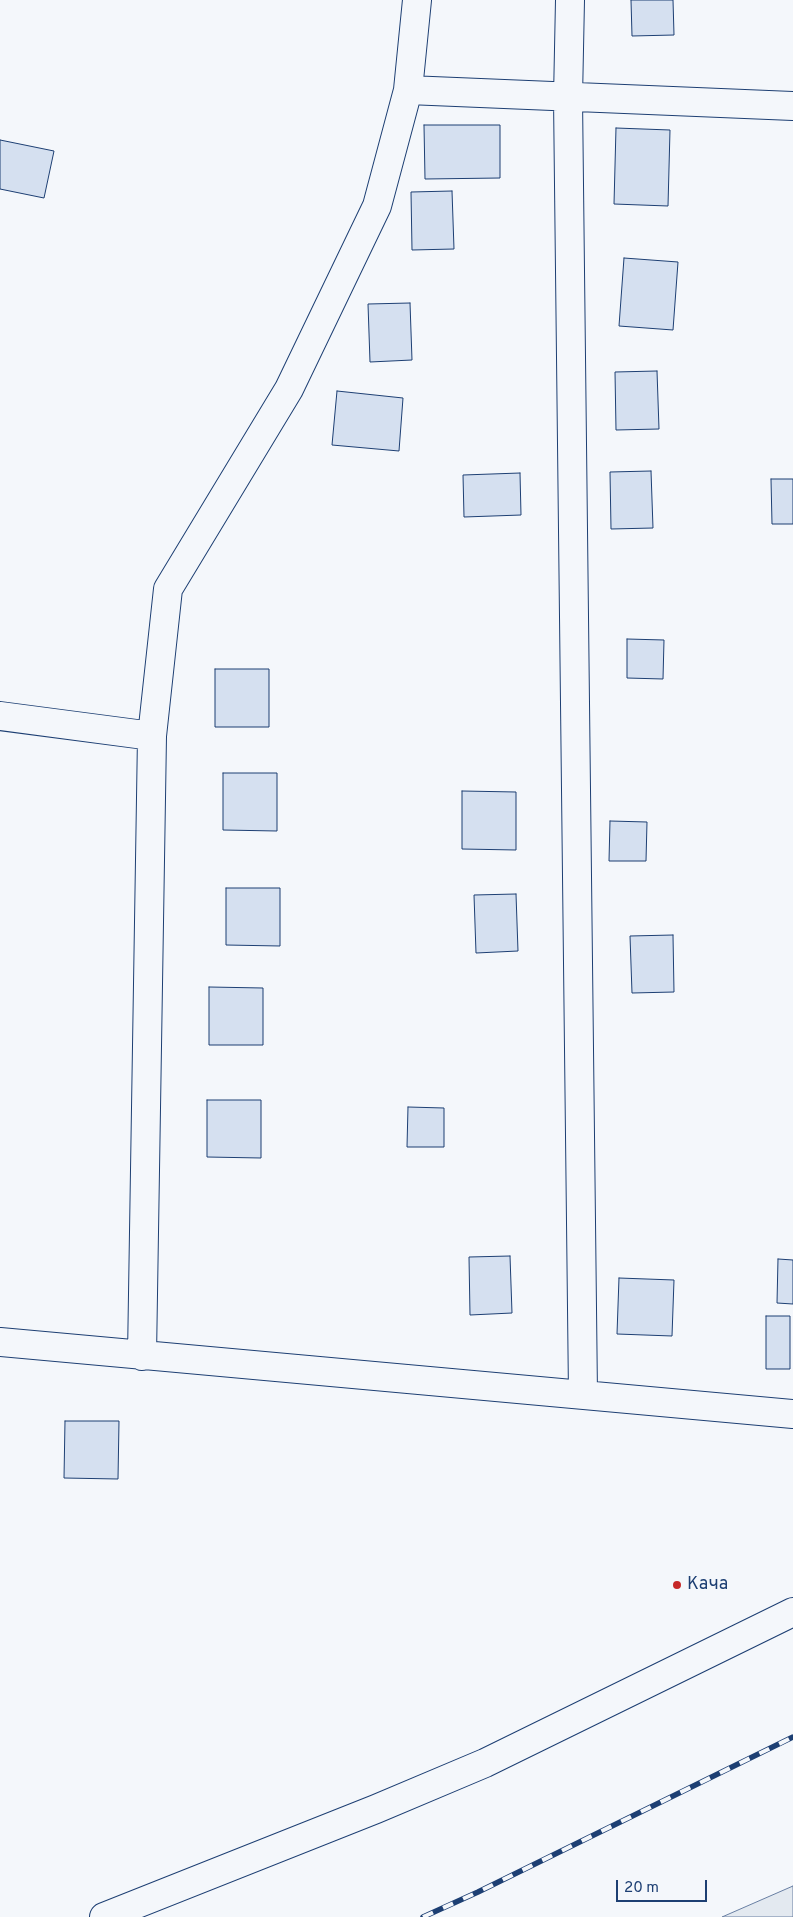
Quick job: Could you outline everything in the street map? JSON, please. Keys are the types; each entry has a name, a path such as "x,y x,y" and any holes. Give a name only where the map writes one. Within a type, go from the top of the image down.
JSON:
{"street":[{"path":"142,1356 152,736 168,589 289,389 377,206 408,90 417,0"},
{"path":"570,0 568,108 583,1394"},
{"path":"408,90 793,106"},
{"path":"0,716 152,736"},
{"path":"0,1342 793,1414"},
{"path":"104,1917 376,1809 485,1763 793,1612"}],"shaded area":[{"path":"793,1886 793,1917 722,1917"}],"building":[{"path":"631,0 673,0 674,35 632,36"},
{"path":"424,125 500,125 500,178 425,179"},
{"path":"616,128 670,130 668,206 614,204"},
{"path":"0,140 54,151 44,198 0,189"},
{"path":"452,191 454,249 412,250 411,192"},
{"path":"624,258 678,262 673,330 619,326"},
{"path":"410,303 412,360 370,362 368,304"},
{"path":"657,371 659,429 616,430 615,372"},
{"path":"337,391 403,398 399,451 332,445"},
{"path":"651,471 653,528 611,529 610,472"},
{"path":"520,473 521,515 464,517 463,475"},
{"path":"771,479 793,479 793,524 772,524"},
{"path":"627,639 664,640 663,679 627,678"},
{"path":"215,669 269,669 269,727 215,727"},
{"path":"223,773 277,773 277,831 223,830"},
{"path":"462,791 516,792 516,850 462,849"},
{"path":"610,821 647,822 646,861 609,861"},
{"path":"226,888 280,888 280,946 226,945"},
{"path":"516,894 518,951 476,953 474,895"},
{"path":"673,935 674,992 632,993 630,936"},
{"path":"209,987 263,988 263,1045 209,1045"},
{"path":"207,1100 261,1100 261,1158 207,1157"},
{"path":"408,1107 444,1108 444,1147 407,1147"},
{"path":"510,1256 512,1313 470,1315 469,1257"},
{"path":"778,1259 793,1260 793,1304 777,1303"},
{"path":"619,1278 674,1280 672,1336 617,1334"},
{"path":"766,1316 790,1316 790,1369 766,1369"},
{"path":"65,1421 119,1421 118,1479 64,1478"}],"railway":[{"path":"423,1917 478,1892 793,1737"}],"place":[{"name":"Кача","path":"677,1585"}]}
